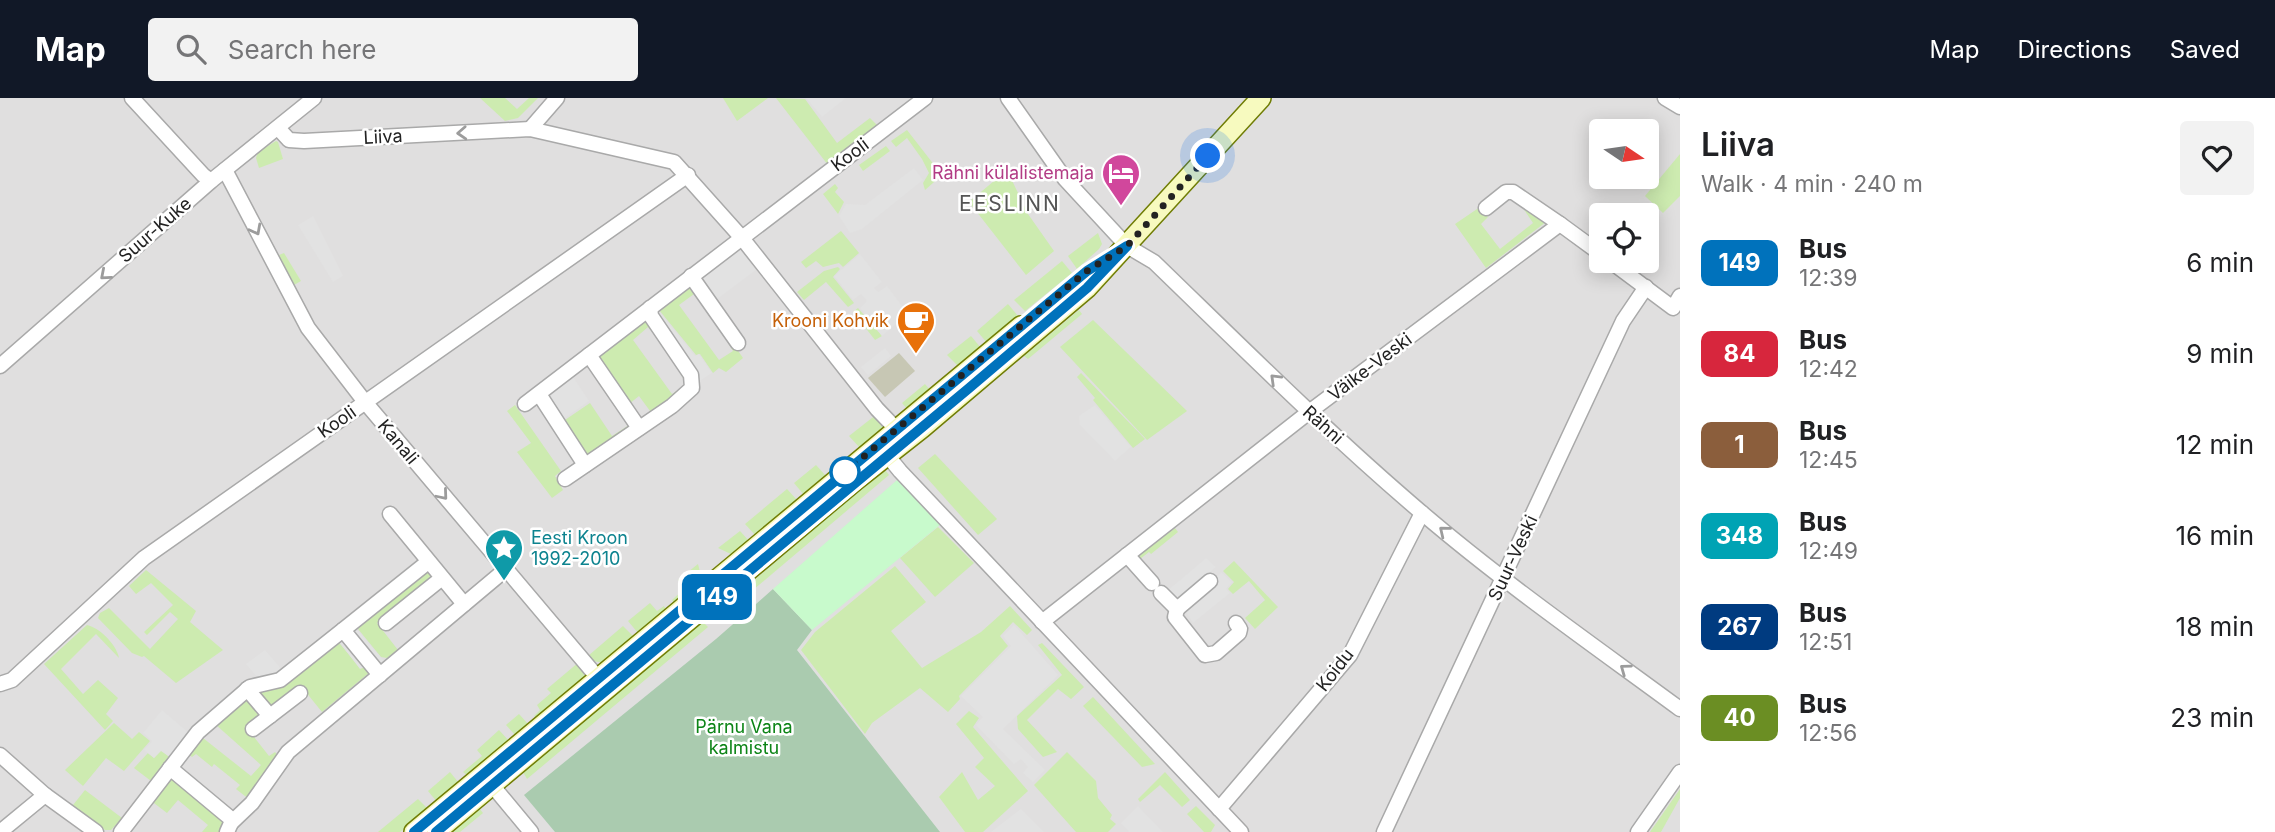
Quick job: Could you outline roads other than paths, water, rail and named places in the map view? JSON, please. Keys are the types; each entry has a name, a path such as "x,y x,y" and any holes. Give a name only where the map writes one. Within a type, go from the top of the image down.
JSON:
{"main road":[{"path":"436,832 488,780 893,441 1087,271 1127,246 1261,98"},
{"path":"414,832 488,780"}],"street":[{"path":"132,98 211,181"},
{"name":"Suur-Kuke","path":"0,366 211,181 314,98"},
{"path":"530,129 557,98"},
{"name":"Kooli","path":"525,404 925,98"},
{"name":"Rähni","path":"1008,98 1065,179 1127,246 1154,262 1309,412 1422,513 1503,579 1680,709"},
{"path":"1665,98 1680,107"},
{"name":"Liiva","path":"278,128 289,140 304,141 530,129 674,162 742,238 877,409 893,441 1042,622 1241,832"},
{"name":"Kanali","path":"225,170 308,328 365,402 602,684"},
{"name":"Kooli","path":"0,684 12,680 144,558 688,175"},
{"path":"1486,208 1506,192 1513,192 1589,245"},
{"name":"Väike-Veski","path":"1042,622 1309,412 1560,224"},
{"path":"1627,273 1646,287 1676,302"},
{"path":"691,276 738,343"},
{"name":"Suur-Veski","path":"1384,832 1623,321 1646,287"},
{"path":"565,479 672,405 692,388 691,375 651,316 650,308"},
{"path":"589,355 639,428"},
{"path":"538,394 585,465"},
{"name":"Koidu","path":"1219,809 1350,655 1422,513"},
{"path":"390,514 464,604"},
{"path":"1127,555 1177,609"},
{"path":"121,832 198,732 247,689 280,680 428,562"},
{"path":"229,828 252,803 288,752 505,570"},
{"path":"386,623 442,578"},
{"path":"1210,581 1177,609 1175,617 1205,655 1216,653 1239,633 1240,629 1236,623"},
{"path":"343,630 380,675"},
{"path":"247,689 270,716"},
{"path":"253,729 300,692"},
{"path":"0,755 45,795 96,832"},
{"path":"170,768 230,818 229,828"},
{"path":"1638,832 1680,772"},
{"path":"488,780 531,832"},
{"path":"0,832 45,795"}],"place":[{"name":"Rähni külalistemaja","path":"1121,207"},
{"name":"Krooni Kohvik","path":"916,355"},
{"name":"Eesti Kroon 1992-2010","path":"504,582"}],"district":[{"name":"EESLINN","path":"1010,204"}],"park label":[{"name":"Pärnu Vana kalmistu","path":"744,737"}]}
